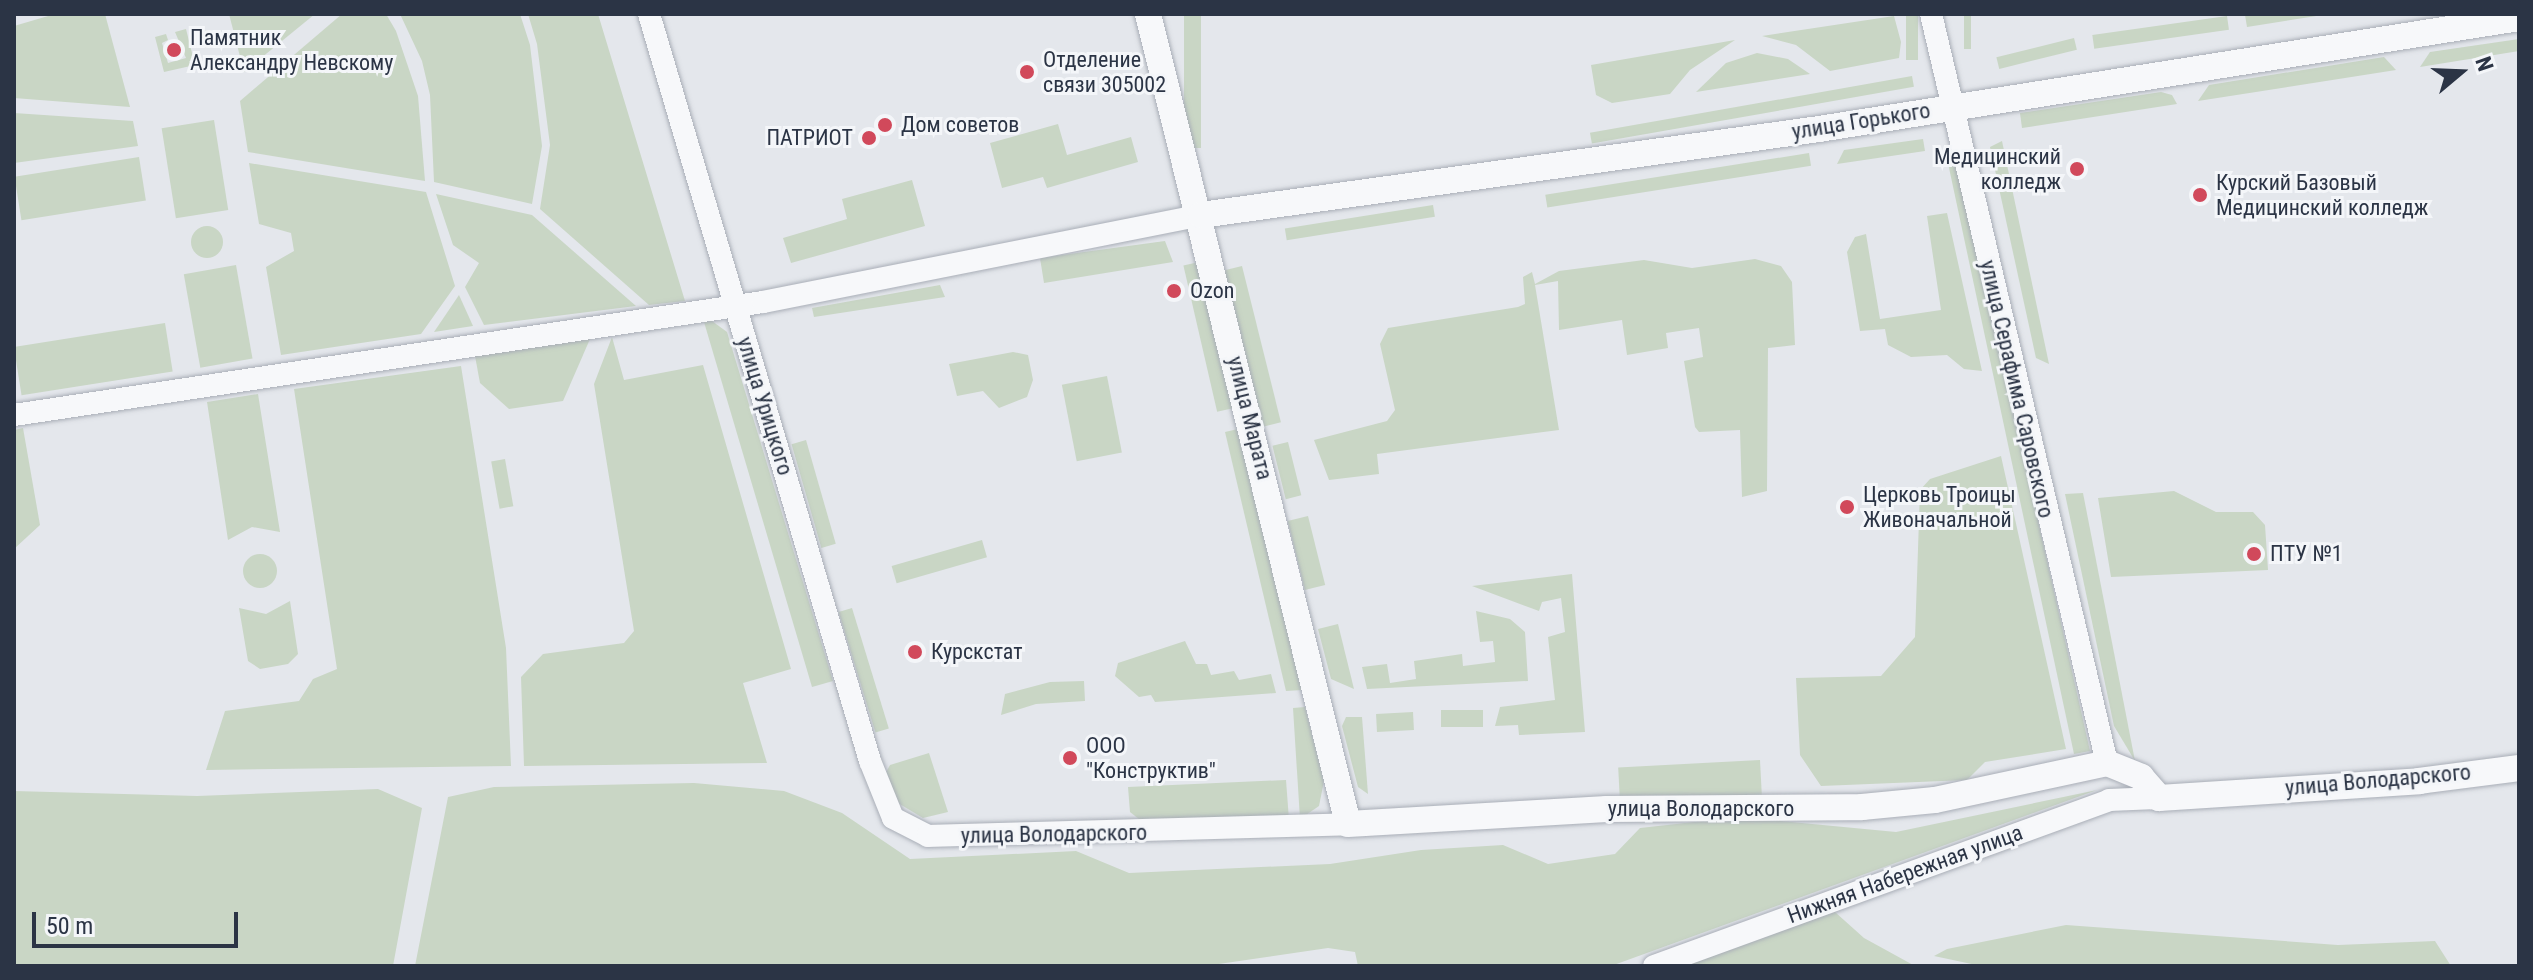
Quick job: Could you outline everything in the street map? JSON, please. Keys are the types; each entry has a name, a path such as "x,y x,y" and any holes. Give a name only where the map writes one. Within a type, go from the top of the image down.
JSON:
{"street":[{"name":"улица Урицкого","path":"649,14 882,798"},
{"name":"улица Марата","path":"1148,14 1201,215 1348,824"},
{"name":"улица Серафима Саровского","path":"1931,14 2107,763"},
{"name":"улица Горького","path":"1201,215 1954,107 2519,18"},
{"path":"14,415 736,306 1201,215"},
{"path":"2107,763 2141,777 2159,798"},
{"name":"улица Володарского","path":"882,798 893,818 928,836 1348,824 1607,809 1769,811 1906,803 2107,763"},
{"name":"улица Володарского","path":"2159,798 2419,781 2519,768"},
{"name":"Нижняя Набережная улица","path":"1654,966 2109,800 2159,798"}],"green space":[{"path":"55,14 105,14 130,107 14,98 14,26"},
{"path":"229,14 315,14 244,72"},
{"path":"342,14 386,14 396,31 418,96 425,181 248,152 240,101"},
{"path":"400,14 520,14 530,45 542,146 532,204 434,182 430,95 422,61"},
{"path":"528,14 598,14 685,301 649,305 540,209 550,145 537,44"},
{"path":"1184,14 1201,14 1201,148 1184,148"},
{"path":"1906,14 1918,14 1918,60 1906,60"},
{"path":"1964,14 1971,14 1971,49 1964,49"},
{"path":"2329,14 2247,27 2245,15"},
{"path":"1894,16 1901,42 1899,58 1830,71 1796,45 1762,36"},
{"path":"2227,16 2229,30 2094,49 2092,35"},
{"path":"186,29 195,65 164,72 155,37 166,34 168,40 162,43 168,63 186,58 175,32"},
{"path":"2074,38 2077,50 1999,69 1996,57"},
{"path":"2519,39 2519,51 2420,67 2430,52"},
{"path":"1735,40 1690,70 1670,94 1612,103 1596,95 1591,65"},
{"path":"1757,53 1788,59 1810,74 1696,92 1726,63"},
{"path":"2384,57 2396,70 2198,101 2209,85"},
{"path":"1912,76 1914,87 1592,144 1590,133"},
{"path":"2161,92 2172,95 2177,104 2022,128 2020,113"},
{"path":"14,113 133,121 138,146 14,163"},
{"path":"214,120 228,210 176,218 162,128"},
{"path":"1058,124 1067,155 1131,137 1138,162 1047,188 1043,177 1002,188 990,143"},
{"path":"1923,139 1925,151 1837,164 1844,150"},
{"path":"2002,141 2049,364 2036,358 1990,147"},
{"path":"1809,153 1811,166 1547,208 1545,195"},
{"path":"139,157 146,200 21,220 15,177"},
{"path":"1957,161 2090,751 2074,754 1948,163"},
{"path":"249,163 426,192 455,286 421,334 281,355 266,267 294,251 291,233 259,224"},
{"path":"912,180 925,226 791,263 783,238 847,219 842,199"},
{"path":"436,194 532,215 636,306 484,325 465,287 479,263 453,245"},
{"path":"1433,205 1435,217 1287,240 1285,228"},
{"path":"1947,213 1982,371 1964,369 1947,355 1911,357 1888,345 1885,329 1860,331 1847,252 1855,237 1866,234 1880,319 1941,310 1927,216"},
{"path":"207,226 218,231 223,242 218,253 207,258 196,253 191,242 196,231"},
{"path":"1165,241 1173,262 1044,283 1040,258"},
{"path":"1755,259 1781,266 1792,282 1795,345 1768,348 1767,491 1742,497 1740,430 1699,432 1695,427 1684,361 1703,357 1699,328 1666,333 1668,348 1627,355 1622,320 1559,330 1558,281 1535,285 1559,430 1377,454 1379,474 1329,480 1314,440 1387,421 1395,410 1380,344 1388,328 1518,307 1525,304 1523,277 1532,272 1535,284 1559,271 1644,260 1692,268"},
{"path":"1199,262 1233,408 1217,412 1183,266"},
{"path":"236,265 252,359 200,368 184,274"},
{"path":"1242,266 1281,422 1260,428 1221,271"},
{"path":"940,285 945,297 814,317 812,308"},
{"path":"459,295 473,326 434,332"},
{"path":"712,321 727,332 833,681 812,687 704,322"},
{"path":"165,323 173,371 22,395 14,347"},
{"path":"612,337 624,380 703,365 791,669 743,683 767,763 524,766 521,677 543,654 624,643 634,631 594,384"},
{"path":"590,339 563,401 509,409 480,383 475,356"},
{"path":"1013,352 1028,355 1033,380 1027,397 999,408 983,391 957,396 949,364"},
{"path":"461,366 506,648 511,766 206,770 225,711 299,701 313,679 337,669 294,389"},
{"path":"1107,376 1122,453 1077,461 1062,385"},
{"path":"258,394 280,532 252,527 228,540 207,402"},
{"path":"23,428 40,525 14,549 14,430"},
{"path":"1238,429 1302,690 1286,691 1225,432"},
{"path":"806,440 836,544 821,548 792,444"},
{"path":"1288,442 1301,495 1286,499 1272,446"},
{"path":"2001,456 2066,749 1985,762 1967,780 1821,786 1800,755 1796,678 1881,676 1915,637 1920,490 1930,479"},
{"path":"505,459 513,506 500,509 491,461"},
{"path":"2174,491 2216,512 2253,512 2265,525 2268,570 2111,577 2098,498"},
{"path":"2083,493 2135,761 2114,726 2065,494"},
{"path":"1308,516 1325,585 1305,590 1288,521"},
{"path":"982,540 987,557 897,583 892,566"},
{"path":"260,554 272,559 277,571 272,583 260,588 248,583 243,571 248,559"},
{"path":"1572,574 1585,732 1519,735 1518,725 1495,726 1500,707 1555,700 1548,637 1565,632 1561,598 1542,602 1539,611 1472,586"},
{"path":"290,601 298,654 288,664 260,669 248,661 239,608 266,614"},
{"path":"852,608 889,728 875,733 839,612"},
{"path":"1476,611 1510,619 1525,632 1528,681 1367,689 1362,667 1387,664 1390,683 1416,679 1414,661 1462,654 1463,666 1495,662 1493,641 1480,642"},
{"path":"1338,624 1354,689 1331,679 1318,629"},
{"path":"1185,641 1196,664 1207,664 1211,675 1234,671 1239,680 1271,674 1276,693 1155,702 1151,695 1139,697 1115,676 1118,663"},
{"path":"1084,681 1085,701 1036,704 1001,715 1005,694 1050,682"},
{"path":"1305,707 1324,781 1319,806 1300,819 1293,708"},
{"path":"1441,710 1483,710 1483,727 1441,727"},
{"path":"1413,712 1414,730 1377,732 1376,714"},
{"path":"1346,717 1362,717 1368,794 1358,787 1342,726"},
{"path":"929,753 948,812 923,818 893,800 885,774 890,765"},
{"path":"1760,760 1762,798 1620,805 1618,767"},
{"path":"1286,780 1289,820 1144,823 1130,812 1128,787"},
{"path":"694,783 784,791 842,813 910,859 1076,851 1129,873 1330,864 1421,850 1503,845 1548,864 1615,854 1640,828 1739,817 1896,832 2097,790 1611,966 1358,966 1355,952 1328,948 1205,966 415,966 448,797 494,787"},
{"path":"378,789 422,808 393,966 14,966 14,791 197,796"},
{"path":"1835,912 1864,938 1915,966 1682,966"},
{"path":"2066,925 2338,945 2435,941 2451,966 1981,966 1934,956 1947,949"}],"place":[{"name":"Памятник Александру Невскому","path":"174,50"},
{"name":"Отделение связи 305002","path":"1027,72"},
{"name":"Дом советов","path":"885,125"},
{"name":"ПАТРИОТ","path":"869,138"},
{"name":"Медицинский колледж","path":"2077,169"},
{"name":"Курский Базовый Медицинский колледж","path":"2200,195"},
{"name":"Ozon","path":"1174,291"},
{"name":"Церковь Троицы Живоначальной","path":"1847,507"},
{"name":"ПТУ №1","path":"2254,554"},
{"name":"Курскстат","path":"915,652"},
{"name":"ООО \"Конструктив\"","path":"1070,758"}]}
